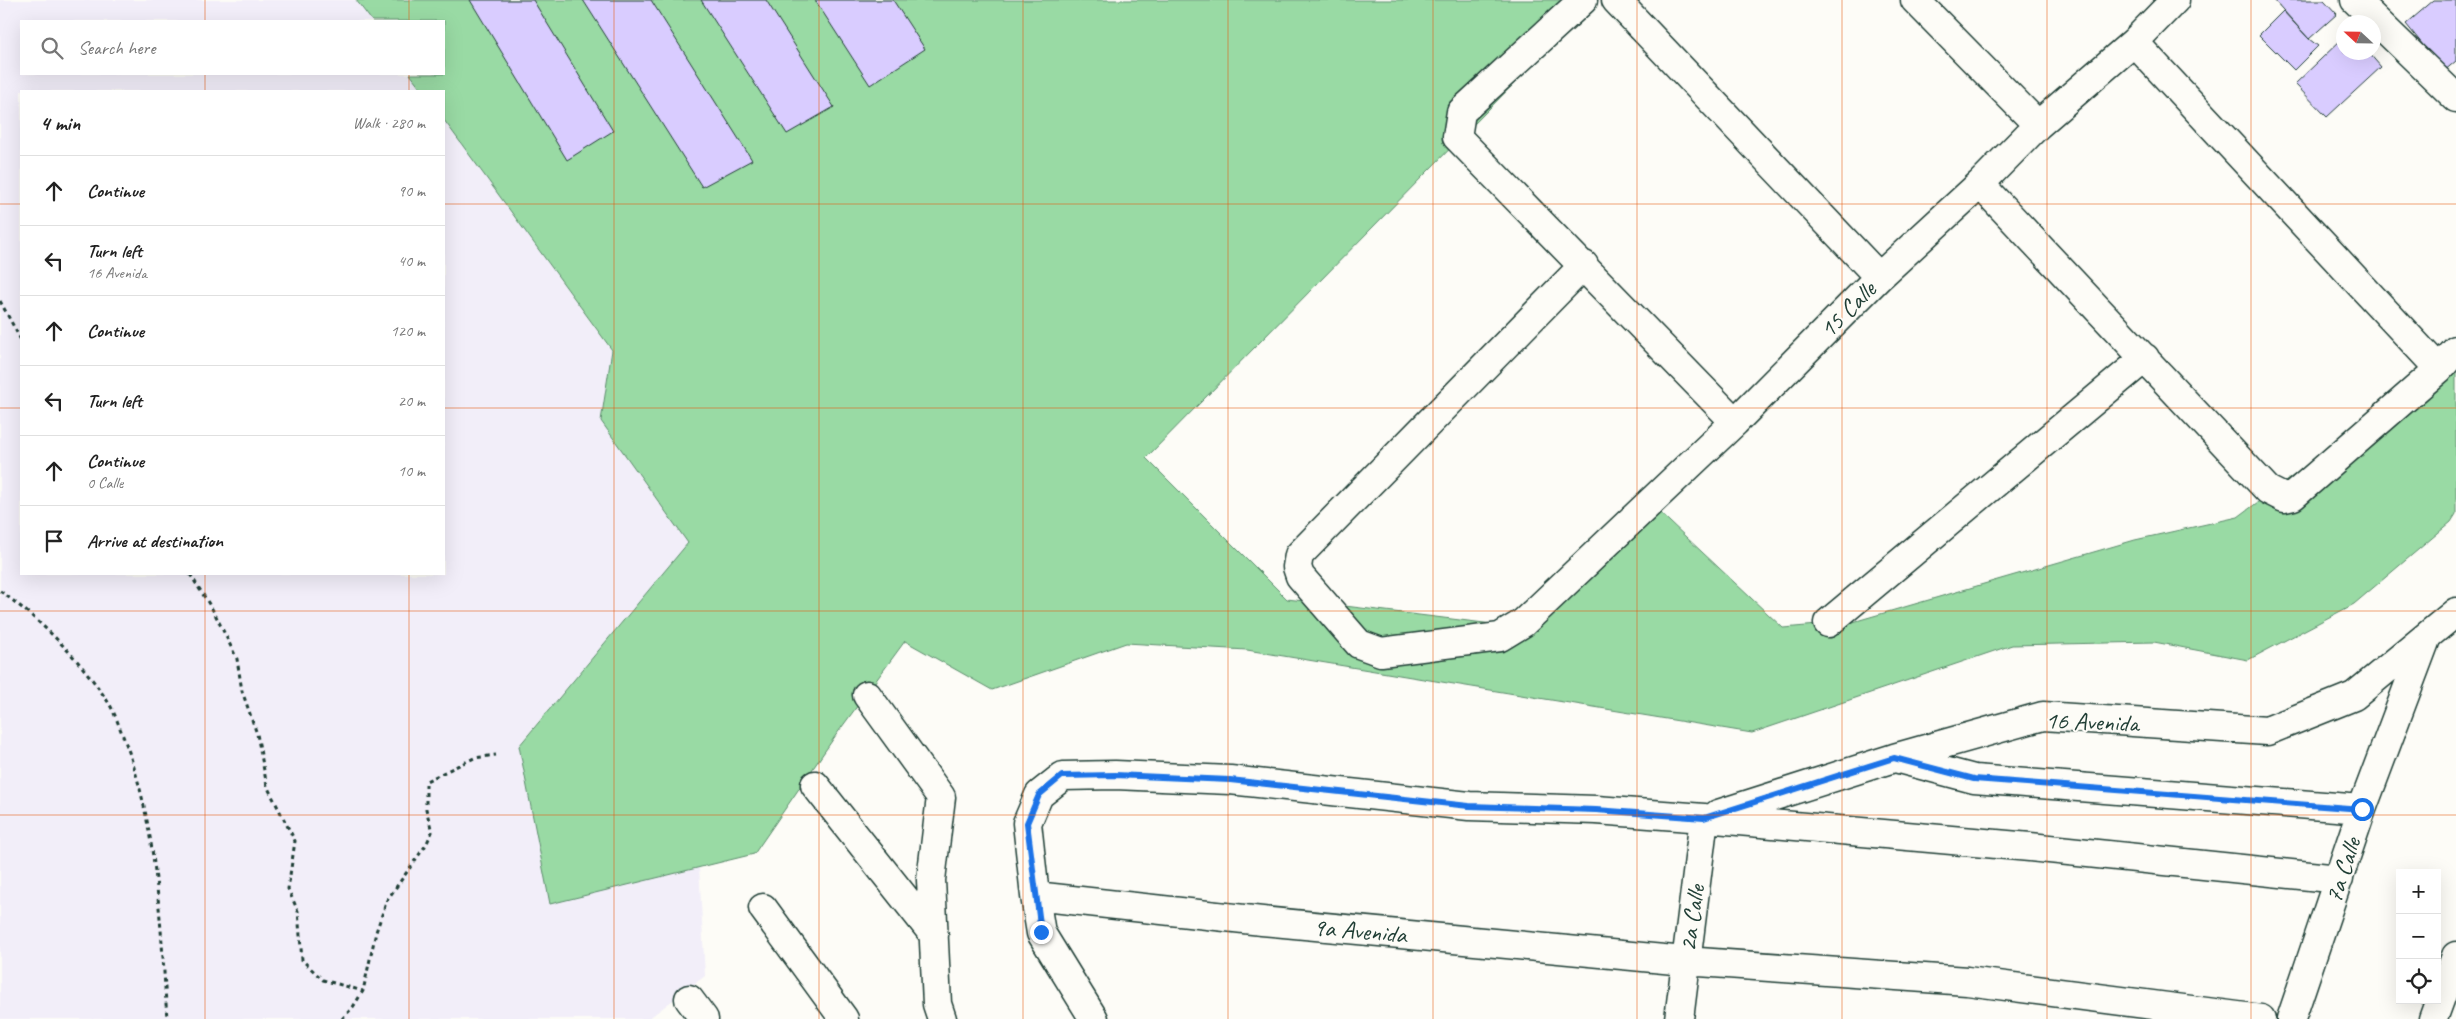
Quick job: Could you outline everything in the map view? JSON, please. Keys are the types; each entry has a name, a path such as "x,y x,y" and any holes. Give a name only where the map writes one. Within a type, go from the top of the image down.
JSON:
{"street":[{"path":"1583,0 1461,112 1457,137 1584,265 1735,422"},
{"path":"1616,0 1879,277"},
{"path":"1915,0 2038,125"},
{"name":"15 Calle","path":"1584,265 1299,555 1300,576 1359,644 1381,652 1500,637 1523,623 1735,422 1879,277 1980,184 2038,125 2134,42 2175,0"},
{"path":"2355,0 2456,98"},
{"path":"1980,184 2268,490 2284,498 2293,496 2448,359 2134,42"},
{"path":"1828,623 2145,358"},
{"name":"16 Avenida","path":"1704,818 1894,758 2042,716 2267,731 2354,696 2456,612"},
{"name":"7a Calle","path":"2291,1019 2362,809 2426,638"},
{"path":"867,695 941,797 931,880 937,1004 942,1019"},
{"path":"1894,758 1974,779 2362,809"},
{"path":"1094,1019 1041,932 1035,896 1027,823 1039,795 1062,776 1115,775 1212,779 1469,806 1596,810 1704,818 2030,847 2339,879"},
{"path":"814,786 934,935"},
{"name":"2a Calle","path":"1679,1019 1704,818"},
{"name":"9a Avenida","path":"1035,896 1271,922 1685,960 1967,981 2261,1019"},
{"path":"763,908 844,1019"},
{"path":"2433,1019 2456,956"}],"path":[{"path":"0,301 20,338"},
{"path":"191,575 214,612 237,659 242,691 257,734 266,786 295,841 288,889 298,911 302,960 323,980 363,990"},
{"path":"0,591 18,604 73,657 110,706 134,764 152,855 168,1019"},
{"path":"342,1019 363,990 376,932 387,900 426,846 432,832 426,809 426,781 474,758 496,755"}],"shaded area":[{"path":"0,0 356,0 371,20 20,20 20,75 411,75 422,90 20,90 20,575 445,575 445,121 612,351 601,421 688,543 519,745 550,903 699,866 705,976 648,1019 0,1019"}],"green space":[{"path":"356,0 1596,0 1146,458 1287,599 1534,629 1654,507 1783,628 1853,622 2135,540 2238,517 2456,354 2456,514 2451,522 2354,604 2248,660 2154,642 2012,645 1752,733 1247,650 1126,643 992,690 905,641 836,735 754,854 550,904 519,746 688,543 601,421 612,350 445,121 445,90 422,90 411,75 445,75 445,20 371,20"}],"building":[{"path":"470,0 533,0 613,131 567,160"},
{"path":"583,0 651,0 752,160 702,187"},
{"path":"701,0 766,0 834,107 787,134"},
{"path":"815,0 893,0 925,49 870,85"},
{"path":"2274,0 2324,0 2337,14 2309,39"},
{"path":"2434,0 2456,0 2456,61 2444,71 2406,24"},
{"path":"2283,11 2318,46 2294,70 2259,35"},
{"path":"2336,45 2336,60 2375,60 2381,67 2327,117 2295,84"}],"route":[{"path":"1041,932 1027,823 1039,795 1048,785 1062,776 1115,775 1230,780 1469,806 1596,810 1704,818 1894,758 1974,779 2362,809"}]}
